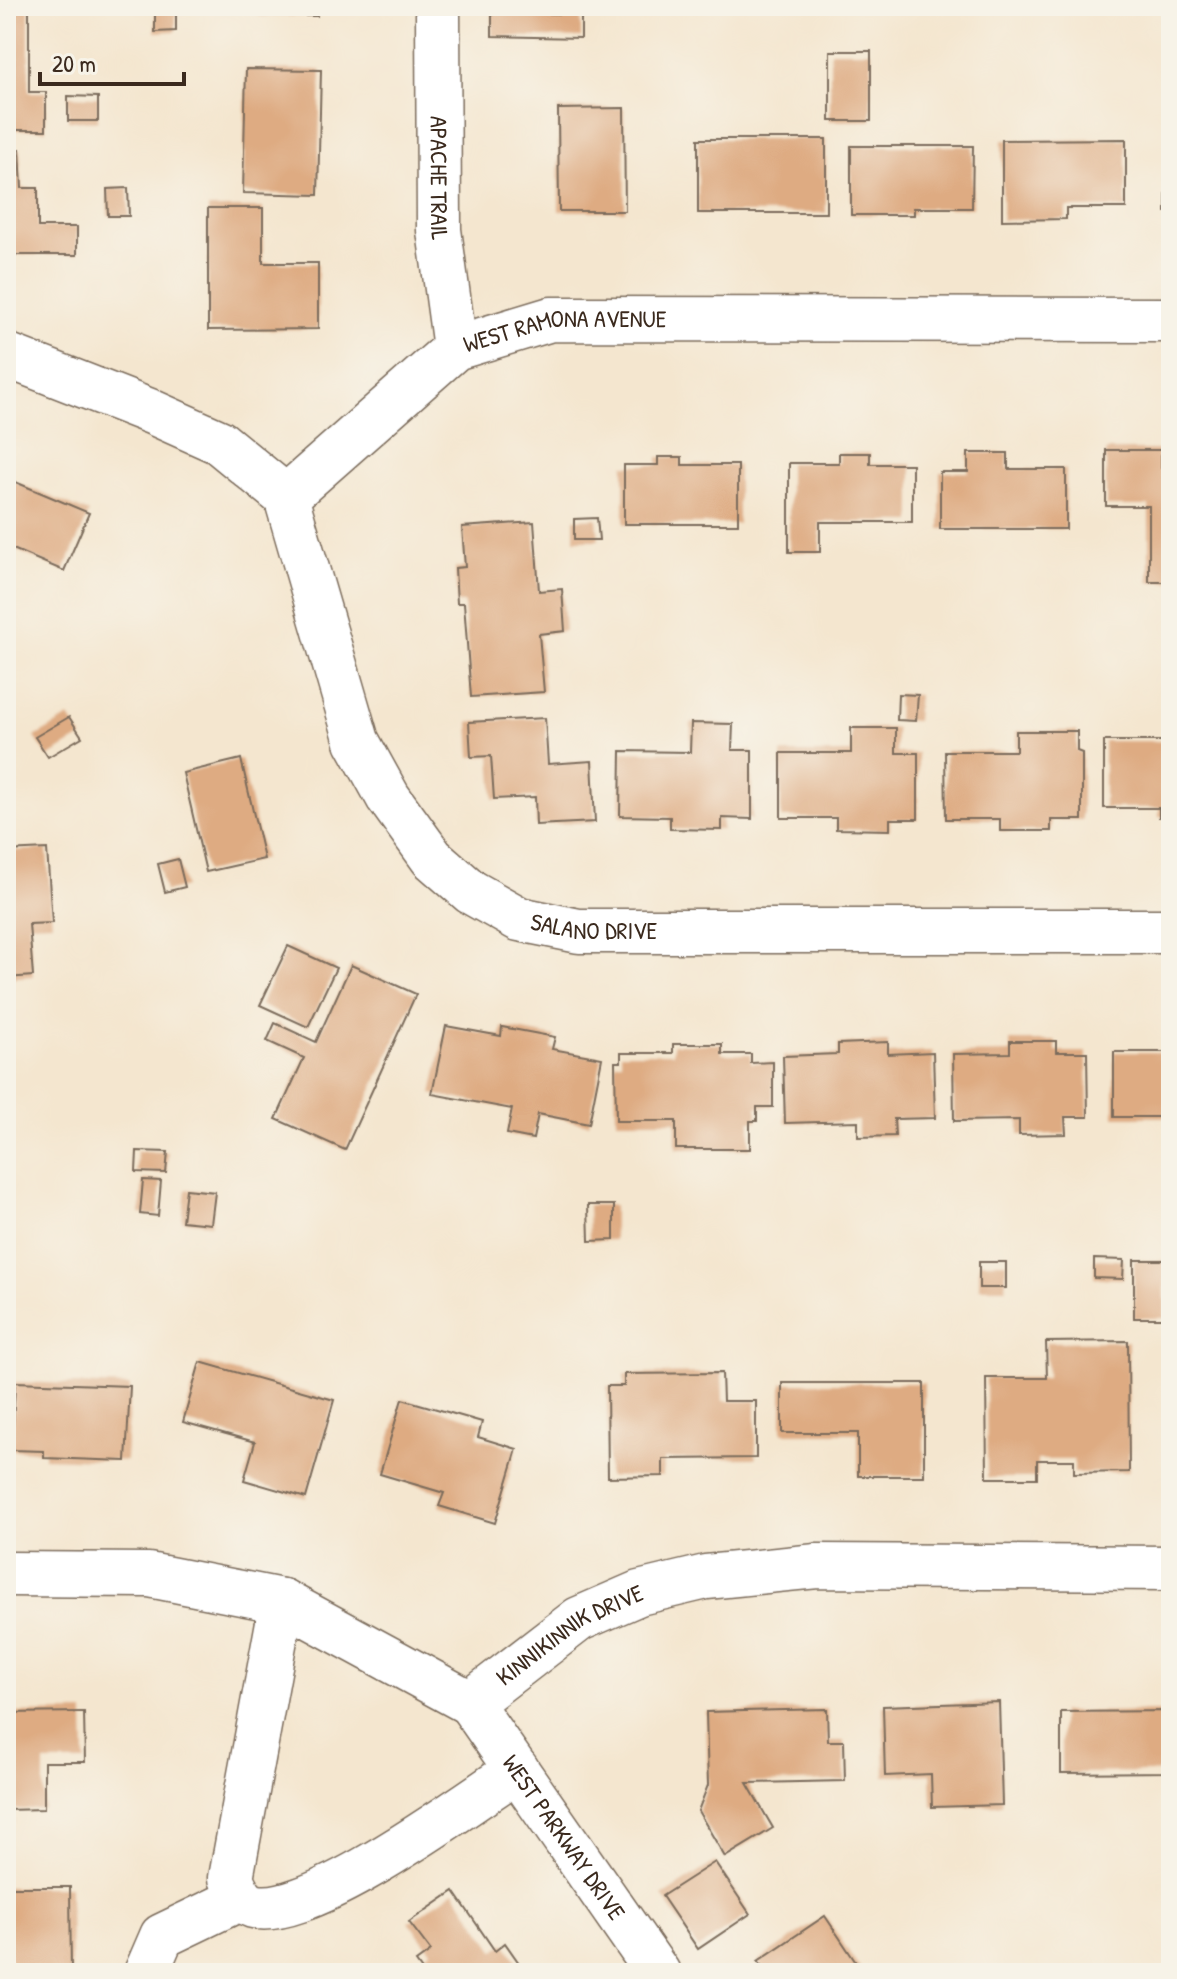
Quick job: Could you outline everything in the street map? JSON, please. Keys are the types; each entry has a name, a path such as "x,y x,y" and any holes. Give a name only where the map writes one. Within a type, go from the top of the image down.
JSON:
{"street":[{"name":"APACHE TRAIL","path":"438,6 439,230 455,348"},
{"name":"WEST RAMONA AVENUE","path":"286,497 455,348 551,319 1171,320"},
{"path":"6,355 152,412 219,442 286,497"},
{"name":"SALANO DRIVE","path":"286,497 357,741 388,797 432,858 471,892 519,919 579,931 1171,931"},
{"name":"KINNIKINNIK DRIVE","path":"470,1703 579,1619 639,1593 706,1577 817,1566 1171,1568"},
{"path":"6,1574 149,1575 282,1601 470,1703"},
{"path":"282,1601 231,1878 241,1898 252,1906 275,1907 354,1876 517,1770"},
{"name":"WEST PARKWAY DRIVE","path":"470,1703 658,1973"},
{"path":"146,1973 162,1936 241,1898"}],"building":[{"path":"6,6 29,6 29,92 46,92 46,130 6,130"},
{"path":"258,6 317,6 317,16 258,16"},
{"path":"155,7 176,7 176,31 155,32"},
{"path":"492,13 581,14 581,38 492,36"},
{"path":"830,51 871,51 871,121 830,121"},
{"path":"246,69 321,70 318,195 243,193"},
{"path":"68,96 98,97 98,121 68,121"},
{"path":"624,108 625,211 559,211 558,109"},
{"path":"698,139 826,139 826,213 698,213"},
{"path":"1126,139 1126,208 1066,208 1066,219 1002,220 1002,140"},
{"path":"1167,139 1171,139 1171,212 1166,212"},
{"path":"851,146 973,146 972,208 914,208 914,215 851,215"},
{"path":"6,149 20,149 22,188 38,188 38,227 77,227 77,255 6,255"},
{"path":"128,188 129,216 108,216 107,189"},
{"path":"208,208 263,208 263,263 318,263 318,329 208,330"},
{"path":"1106,450 1161,450 1161,468 1171,468 1171,582 1149,582 1149,506 1106,506"},
{"path":"839,453 870,453 870,464 912,464 912,522 820,522 820,552 789,552 789,463 839,463"},
{"path":"968,453 1008,453 1008,469 1066,469 1066,529 940,529 940,472 968,472"},
{"path":"658,457 682,457 682,465 738,465 738,524 624,524 624,465 658,465"},
{"path":"13,481 89,513 64,571 6,546 6,496"},
{"path":"597,518 599,540 574,540 574,519"},
{"path":"534,522 539,591 562,589 565,631 539,634 544,692 471,697 464,603 457,603 455,568 465,567 462,527"},
{"path":"898,694 918,695 916,721 897,720"},
{"path":"69,717 82,737 48,757 35,737"},
{"path":"545,718 548,764 592,761 595,822 536,825 535,797 494,799 491,756 471,757 469,722"},
{"path":"691,723 733,724 732,750 752,750 752,819 722,818 722,830 670,829 670,817 620,816 621,751 690,752"},
{"path":"851,728 896,728 896,753 918,753 918,819 890,819 890,830 836,829 836,818 781,818 781,753 851,753"},
{"path":"1016,731 1077,731 1077,751 1082,753 1082,820 1051,820 1051,831 1000,831 1000,819 946,819 945,751 1016,751"},
{"path":"1104,741 1171,741 1171,817 1159,817 1159,808 1104,808"},
{"path":"241,759 264,859 206,872 183,773"},
{"path":"47,849 52,923 29,924 33,976 6,978 6,851"},
{"path":"178,859 185,887 165,892 158,864"},
{"path":"288,946 336,968 308,1027 260,1005"},
{"path":"351,965 416,994 345,1150 276,1119 304,1058 267,1041 275,1023 316,1042"},
{"path":"446,1026 501,1036 502,1027 555,1037 552,1049 602,1058 589,1124 538,1114 533,1139 507,1134 512,1109 432,1094"},
{"path":"1166,1040 1171,1040 1171,1117 1114,1117 1114,1052 1166,1052"},
{"path":"1010,1041 1056,1041 1056,1052 1087,1052 1088,1117 1065,1117 1066,1134 1019,1135 1019,1120 954,1121 953,1054 1010,1053"},
{"path":"888,1042 888,1054 933,1052 935,1118 894,1119 895,1136 858,1137 858,1121 785,1123 783,1056 838,1054 838,1044"},
{"path":"673,1044 722,1044 722,1054 751,1054 751,1063 773,1062 773,1107 757,1107 757,1121 750,1121 750,1149 676,1149 676,1121 616,1121 615,1062 621,1062 621,1053 673,1053"},
{"path":"137,1151 168,1152 166,1173 136,1172"},
{"path":"143,1180 161,1181 158,1216 140,1214"},
{"path":"186,1189 215,1192 211,1224 182,1221"},
{"path":"588,1205 614,1205 614,1240 589,1241"},
{"path":"1094,1259 1124,1260 1123,1279 1094,1278"},
{"path":"1134,1260 1165,1260 1165,1318 1134,1318"},
{"path":"979,1262 1006,1262 1006,1288 979,1288"},
{"path":"1128,1341 1129,1472 1074,1473 1074,1460 1037,1460 1037,1478 987,1478 986,1378 1047,1378 1046,1342"},
{"path":"200,1362 334,1400 306,1498 244,1480 255,1442 183,1422"},
{"path":"722,1373 723,1401 756,1401 756,1458 663,1459 663,1476 608,1477 607,1386 624,1386 624,1374"},
{"path":"15,1382 130,1386 126,1461 44,1458 44,1451 12,1450"},
{"path":"782,1383 924,1383 924,1476 858,1476 858,1433 782,1433"},
{"path":"402,1399 482,1422 478,1437 517,1449 495,1523 439,1506 444,1493 380,1474"},
{"path":"999,1702 1002,1805 932,1807 931,1774 885,1776 883,1706"},
{"path":"827,1709 828,1741 844,1741 845,1781 747,1783 773,1828 725,1857 698,1811 708,1785 706,1712"},
{"path":"1171,1711 1171,1772 1061,1773 1061,1712"},
{"path":"84,1712 85,1762 44,1762 44,1809 6,1810 6,1713"},
{"path":"715,1862 750,1914 698,1949 662,1896"},
{"path":"6,1887 70,1887 71,1973 11,1973 10,1954 6,1954"},
{"path":"454,1891 495,1951 505,1943 526,1973 424,1973 416,1962 431,1951 409,1922"},
{"path":"825,1916 863,1973 767,1973 758,1961"}]}
